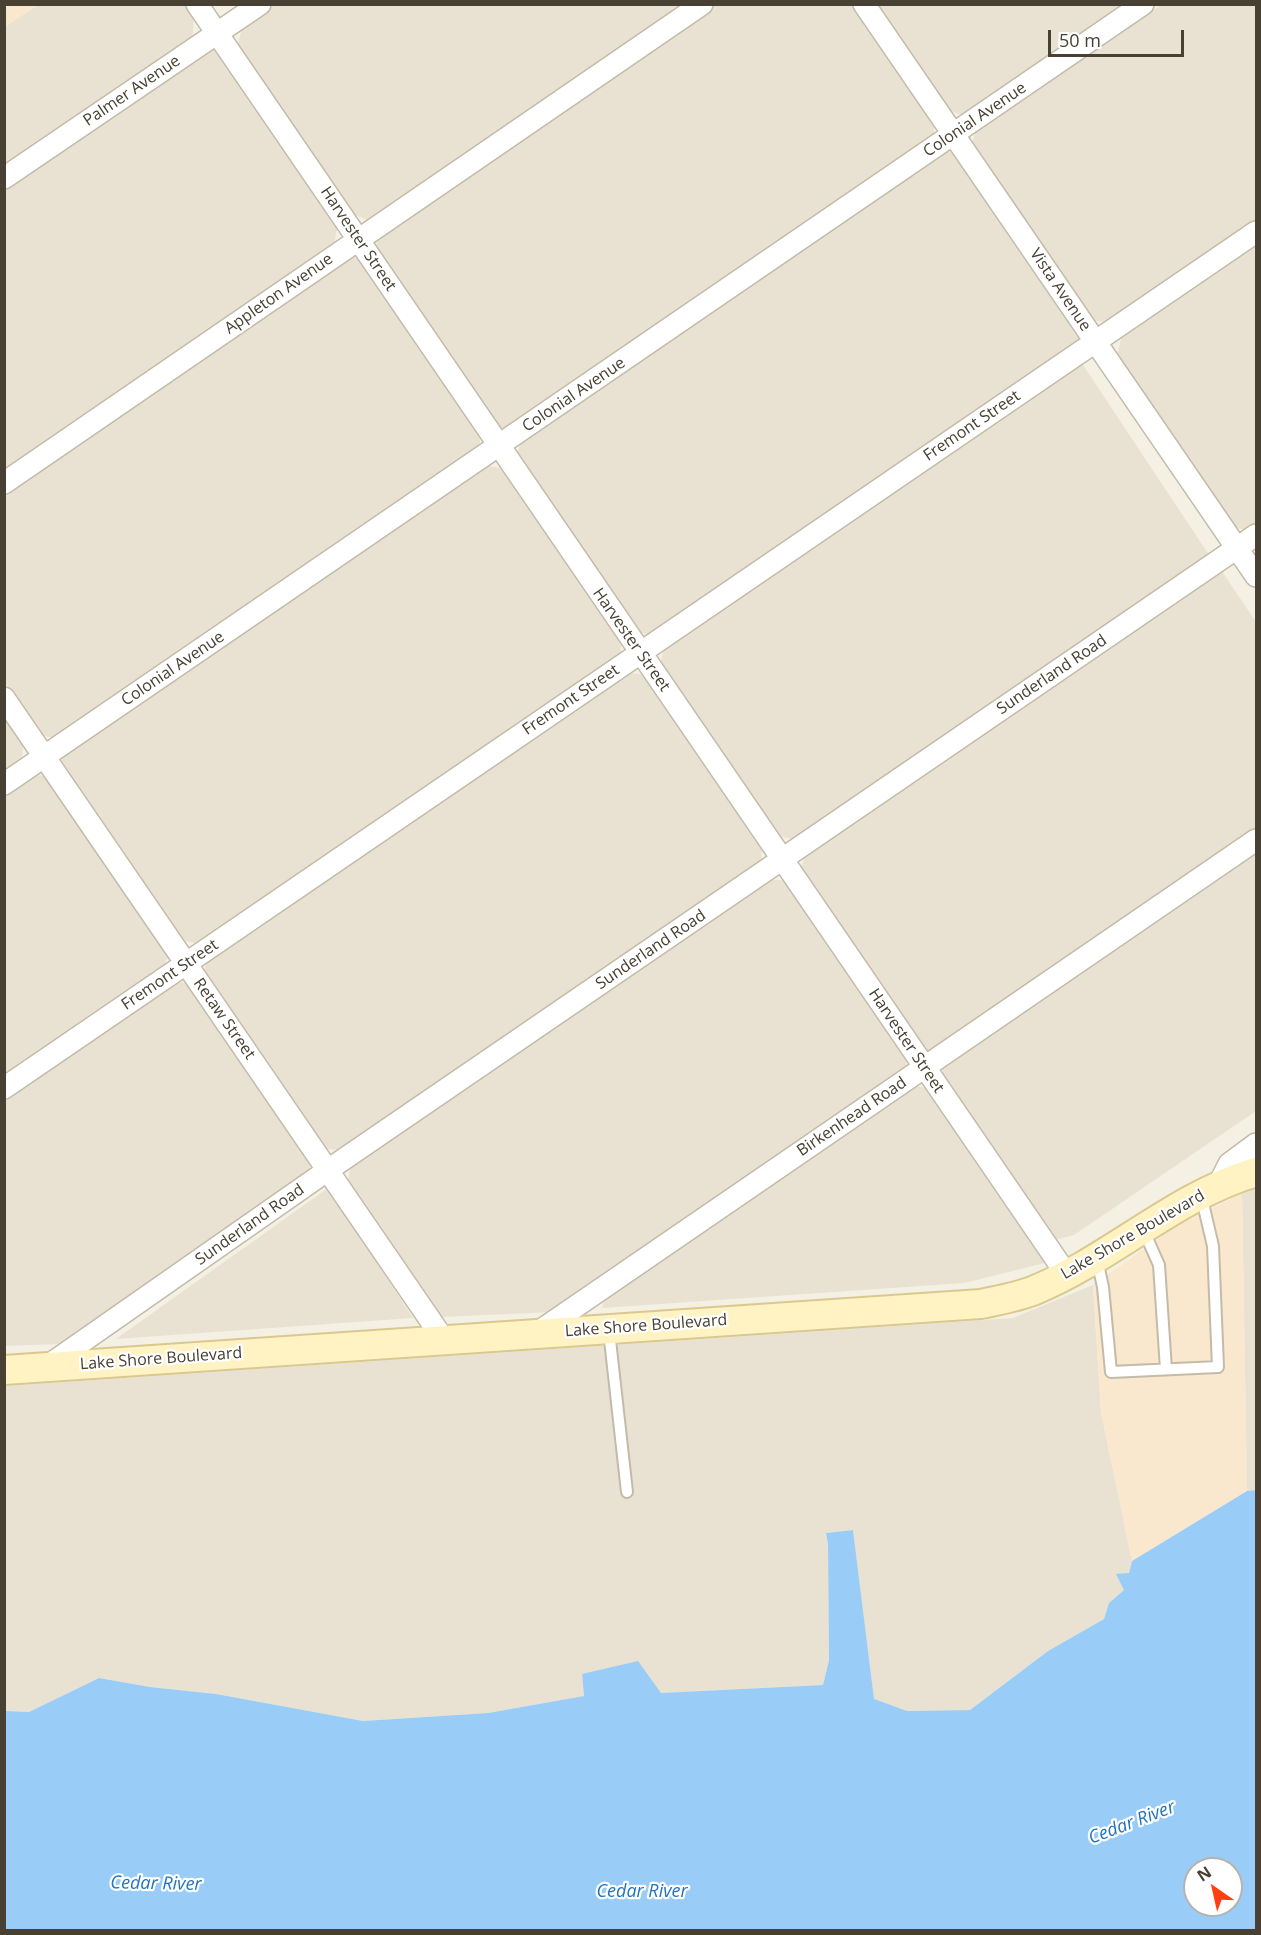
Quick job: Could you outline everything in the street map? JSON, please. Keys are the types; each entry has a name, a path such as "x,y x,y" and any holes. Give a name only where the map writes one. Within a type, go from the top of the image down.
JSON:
{"street":[{"name":"Harvester Street","path":"197,4 1066,1275"},
{"name":"Palmer Avenue","path":"4,178 260,4"},
{"name":"Appleton Avenue","path":"4,483 702,4"},
{"name":"Vista Avenue","path":"864,4 1257,576"},
{"name":"Colonial Avenue","path":"4,784 1143,4"},
{"name":"Fremont Street","path":"4,1088 1257,232"},
{"name":"Sunderland Road","path":"46,1367 328,1170 1257,535"},
{"name":"Retaw Street","path":"4,698 444,1340"},
{"name":"Birkenhead Road","path":"537,1333 1257,840"},
{"path":"1209,1190 1229,1164 1257,1144"},
{"name":"Lake Shore Boulevard","path":"4,1370 971,1305 1011,1298 1066,1275 1209,1190 1257,1172"}],"lane":[{"path":"1096,1257 1103,1287 1111,1372 1218,1367 1209,1190"},
{"path":"1143,1229 1159,1265 1166,1369"},
{"path":"609,1328 627,1492"}],"shaded area":[{"path":"5,4 38,4 38,5 5,27"},
{"path":"38,5 186,5 194,18 192,40 5,169 4,27"},
{"path":"273,5 690,5 370,221 352,214 237,47 243,25"},
{"path":"716,5 855,5 934,120 934,138 512,429 498,427 375,248 380,235"},
{"path":"879,5 1129,5 964,116 951,111"},
{"path":"1161,5 1256,5 1256,221 1109,323 1092,320 972,145 976,129"},
{"path":"207,49 219,52 337,228 334,246 5,472 5,187"},
{"path":"941,151 956,153 1080,331 1079,345 651,635 637,632 516,456 522,440"},
{"path":"1256,242 1256,527 1251,531 1237,528 1117,356 1122,335"},
{"path":"345,257 361,258 480,435 480,452 60,738 43,736 5,682 4,490"},
{"path":"1081,362 1209,555 799,840 776,836 660,664 665,646"},
{"path":"485,465 503,469 622,641 620,655 200,944 180,940 60,767 64,753"},
{"path":"1221,570 1256,622 1256,827 928,1053 801,870 805,855"},
{"path":"631,673 645,675 762,846 761,864 346,1150 327,1149 203,976 207,961"},
{"path":"4,712 24,740 21,763 4,774"},
{"path":"34,775 46,776 168,954 163,971 5,1079 5,795"},
{"path":"1256,849 1256,1111 1074,1235 1055,1240 942,1078 943,1064"},
{"path":"768,880 785,880 907,1056 906,1070 553,1312 442,1317 347,1186 351,1164"},
{"path":"175,982 188,983 311,1159 308,1175 60,1344 5,1346 4,1101"},
{"path":"912,1086 927,1088 1045,1263 964,1283 602,1308 607,1292"},
{"path":"328,1188 413,1318 116,1339"},
{"path":"1256,1188 1256,1490 1247,1491 1242,1193"},
{"path":"1242,1193 1247,1491 1132,1561 1101,1412 1093,1285 1174,1228"},
{"path":"1093,1285 1101,1412 1132,1561 1129,1573 1124,1590 1109,1603 1104,1619 1048,1651 970,1710 906,1711 874,1700 853,1530 826,1533 829,1660 823,1685 661,1693 582,1674 584,1696 488,1713 363,1721 216,1694 150,1687 99,1678 29,1712 5,1711 5,1386 1013,1318"}],"water":[{"name":"Cedar River","path":"1256,1490 1256,1930 5,1930 5,1711 29,1712 99,1678 150,1687 216,1694 363,1721 488,1713 584,1696 582,1674 638,1661 661,1693 823,1685 829,1660 826,1533 853,1530 874,1699 907,1711 970,1710 1048,1651 1104,1619 1109,1603 1124,1590 1116,1574 1129,1573 1132,1561 1247,1491"}]}
